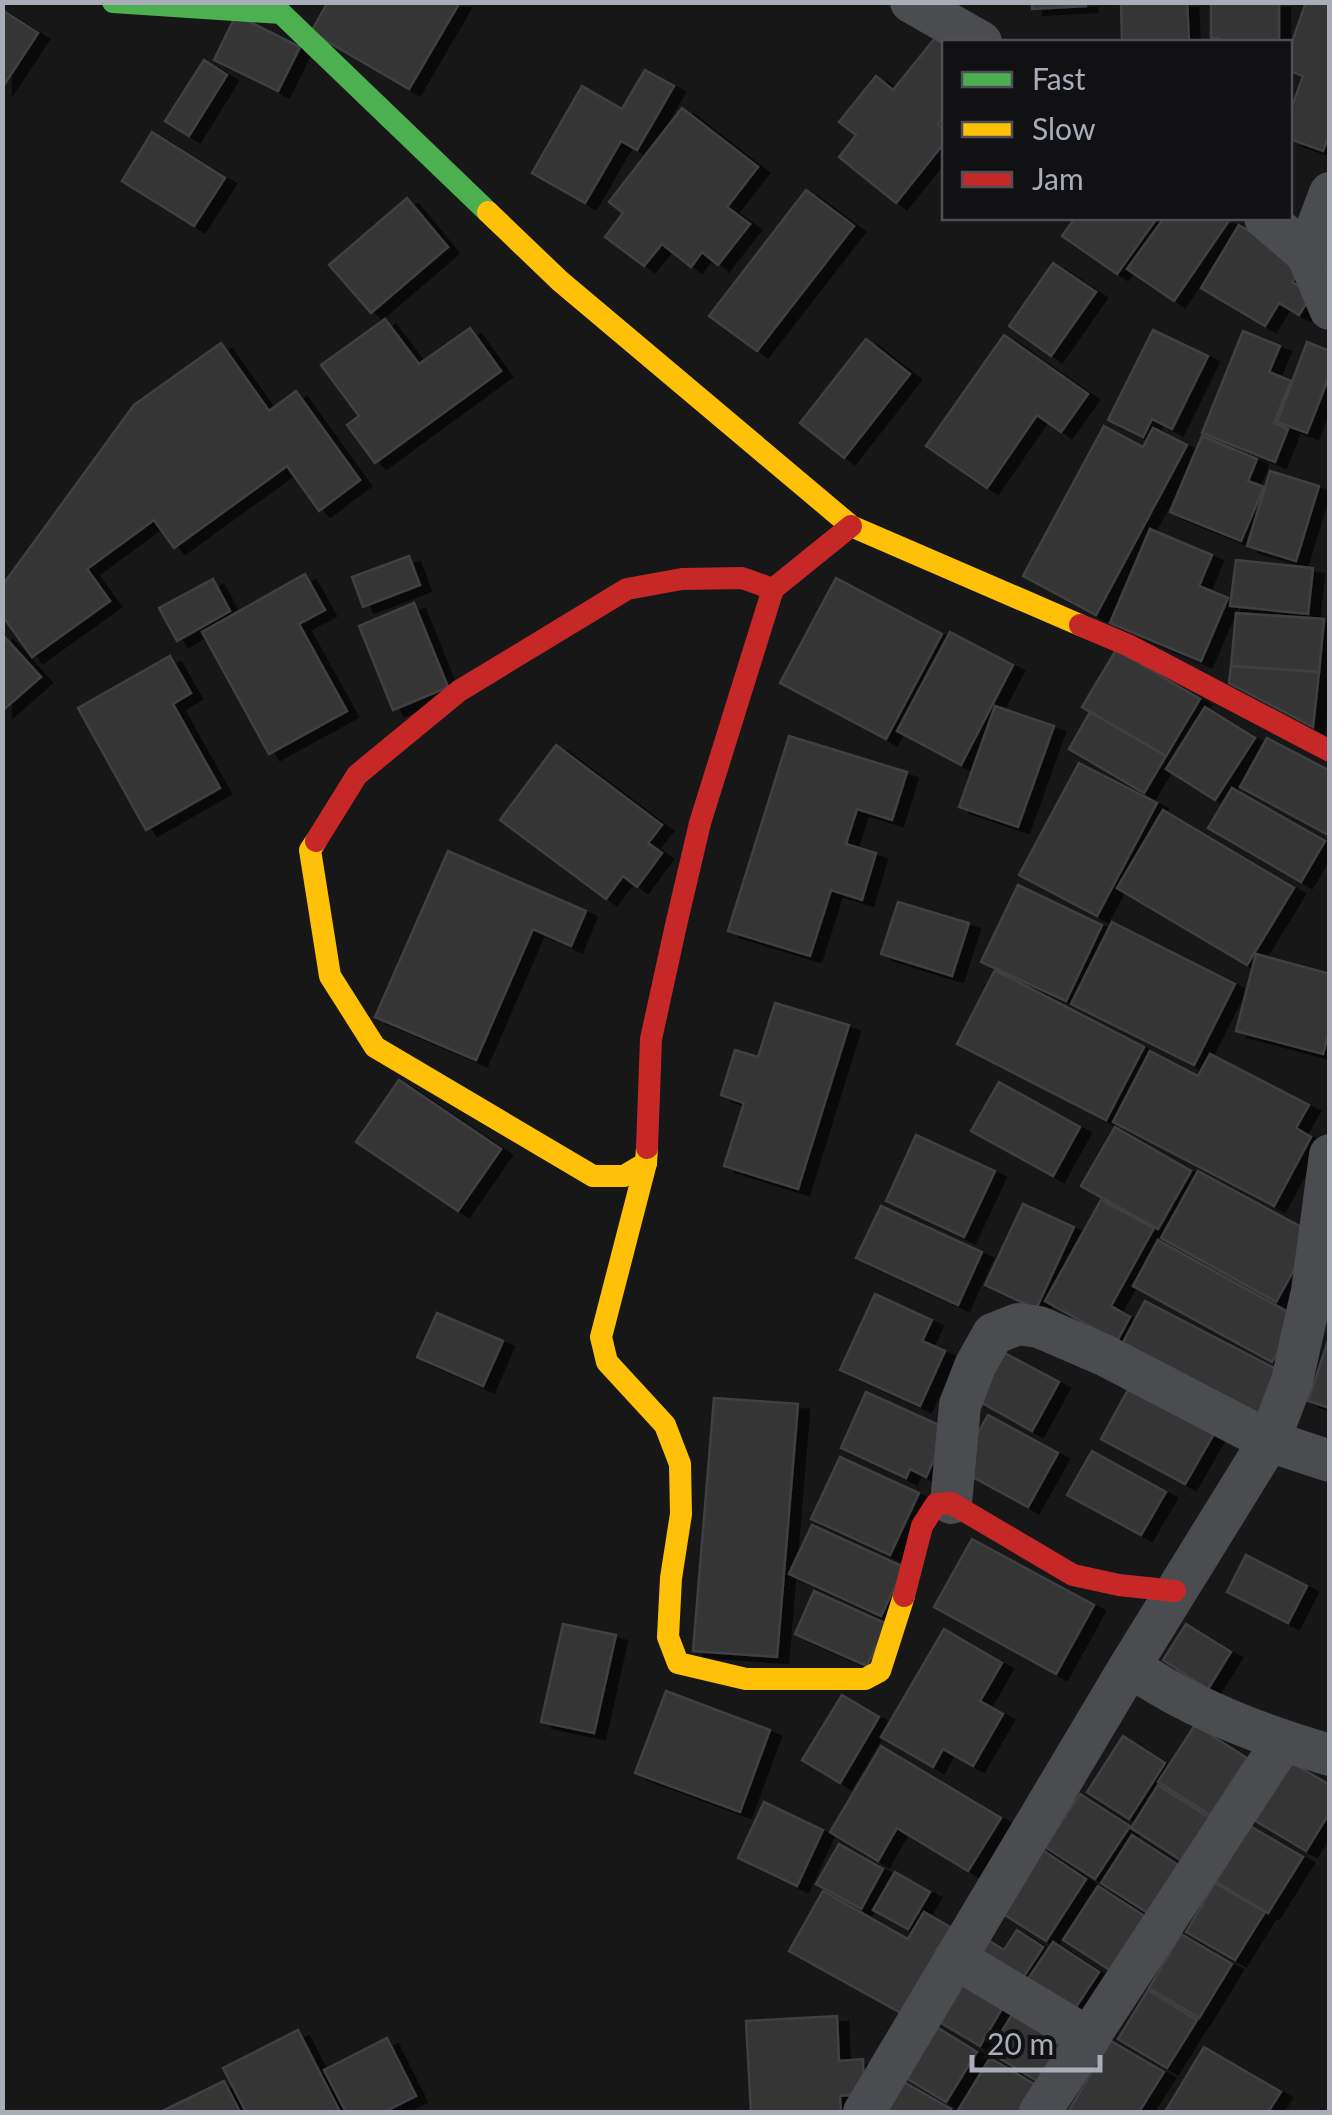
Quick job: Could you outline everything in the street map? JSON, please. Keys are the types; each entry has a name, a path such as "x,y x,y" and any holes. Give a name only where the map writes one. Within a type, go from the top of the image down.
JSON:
{"street":[{"path":"112,2 284,8 560,281 852,526 1130,646 1329,751 1330,716"},
{"path":"912,2 978,40"},
{"path":"1307,254 1330,192"},
{"path":"1267,220 1307,254 1330,309"},
{"path":"852,526 774,589 700,823 651,1039 646,1163 601,1338 607,1362 664,1425 680,1464 681,1514 671,1578 668,1638 678,1663 710,1676 770,1680 864,1680 873,1676 880,1671 893,1636 922,1526 936,1504 951,1503 1073,1574 1176,1592"},
{"path":"646,1163 624,1176 593,1176 375,1047 330,976 310,850 357,774 458,691 627,589 682,579 742,578 774,589"},
{"path":"864,2112 1269,1441 1292,1382 1312,1291 1330,1155"},
{"path":"951,1503 960,1405 974,1366 993,1334 1018,1324 1039,1327 1104,1355 1269,1441 1330,1461"},
{"path":"1130,1666 1164,1690 1283,1741 1330,1755"},
{"path":"1040,2112 1283,1741"},
{"path":"955,1958 1089,2038"}],"building":[{"path":"328,2 460,2 409,89 311,32"},
{"path":"1032,2 1086,2 1086,6 1032,9"},
{"path":"1121,2 1187,2 1189,40 1122,40"},
{"path":"1211,2 1279,2 1279,40 1211,38"},
{"path":"1306,2 1330,2 1330,133 1323,151 1292,140 1292,106 1303,76 1292,72 1292,42"},
{"path":"2,10 38,33 2,88"},
{"path":"236,15 300,47 278,91 214,60"},
{"path":"944,27 942,119 938,124 942,127 942,146 896,203 839,157 856,135 839,122 876,76 893,90"},
{"path":"204,60 227,75 189,136 165,121"},
{"path":"645,70 674,86 637,150 621,141 585,203 532,173 582,86 622,109"},
{"path":"682,108 758,167 727,207 750,224 718,265 702,252 691,267 662,244 644,266 605,237 623,213 609,202"},
{"path":"152,132 225,178 194,226 122,181"},
{"path":"806,190 854,226 757,351 709,316"},
{"path":"407,198 448,247 371,313 329,265"},
{"path":"1074,220 1156,220 1117,274 1062,236"},
{"path":"1163,220 1229,220 1174,301 1127,269"},
{"path":"1239,225 1304,264 1292,282 1312,294 1299,315 1279,303 1265,326 1201,288"},
{"path":"1053,263 1096,292 1051,356 1009,326"},
{"path":"385,319 419,364 470,328 501,371 375,463 347,425 359,416 321,365"},
{"path":"1153,330 1208,356 1172,429 1152,419 1143,437 1108,420"},
{"path":"1243,331 1280,346 1269,372 1291,381 1274,423 1288,429 1275,462 1202,433"},
{"path":"1004,335 1088,394 1061,432 1037,415 987,488 926,446"},
{"path":"866,339 910,374 844,458 800,423"},
{"path":"1307,342 1330,351 1330,374 1307,433 1277,422"},
{"path":"221,343 269,411 296,391 360,480 319,511 287,466 174,548 154,520 87,569 110,601 32,657 2,615 2,586 134,405"},
{"path":"1104,426 1143,447 1153,428 1187,445 1096,615 1023,576"},
{"path":"1202,436 1257,459 1248,481 1264,487 1241,541 1170,512"},
{"path":"1270,471 1319,486 1296,561 1247,546"},
{"path":"1150,529 1212,555 1199,586 1228,598 1201,661 1110,623"},
{"path":"409,556 420,585 363,607 352,577"},
{"path":"1236,560 1313,568 1308,614 1230,606"},
{"path":"305,574 325,610 299,624 347,711 269,754 202,632"},
{"path":"836,578 942,634 886,739 780,683"},
{"path":"213,579 230,611 177,641 159,608"},
{"path":"414,603 448,687 393,710 359,626"},
{"path":"1236,613 1324,619 1319,672 1231,666"},
{"path":"950,632 1013,665 961,765 897,731"},
{"path":"2,634 41,677 2,711"},
{"path":"1116,650 1200,699 1166,756 1082,707"},
{"path":"170,656 191,693 173,704 220,788 146,830 78,708"},
{"path":"1231,666 1319,672 1313,727 1229,683"},
{"path":"995,706 1054,726 1018,827 959,807"},
{"path":"1205,707 1255,738 1215,800 1166,769"},
{"path":"1090,712 1166,756 1144,793 1069,749"},
{"path":"789,736 907,772 892,820 857,809 846,844 876,853 862,900 831,890 810,956 728,931"},
{"path":"1267,738 1330,771 1330,836 1240,787"},
{"path":"556,745 662,825 648,843 662,853 637,887 623,876 606,899 500,820"},
{"path":"1079,763 1157,803 1097,916 1019,875"},
{"path":"1232,788 1325,841 1301,882 1208,828"},
{"path":"1163,810 1294,888 1247,965 1117,888"},
{"path":"448,851 586,911 571,946 533,929 476,1060 375,1017"},
{"path":"1018,885 1102,925 1066,1001 981,962"},
{"path":"898,902 969,923 952,976 881,954"},
{"path":"1112,922 1235,984 1194,1065 1071,1004"},
{"path":"1256,954 1330,974 1330,1028 1323,1054 1236,1031"},
{"path":"995,970 1144,1047 1106,1120 957,1044"},
{"path":"775,1003 849,1025 798,1189 724,1166 744,1103 721,1095 735,1050 758,1057"},
{"path":"1150,1051 1198,1076 1210,1054 1309,1105 1296,1128 1311,1137 1274,1206 1113,1122"},
{"path":"399,1080 501,1149 458,1211 356,1142"},
{"path":"999,1082 1080,1127 1053,1176 971,1131"},
{"path":"1115,1127 1191,1171 1158,1229 1081,1186"},
{"path":"916,1135 995,1171 964,1237 886,1201"},
{"path":"1198,1171 1314,1234 1276,1302 1161,1238"},
{"path":"1101,1200 1154,1228 1111,1306 1130,1317 1117,1341 1045,1301"},
{"path":"1023,1204 1074,1227 1036,1309 985,1285"},
{"path":"881,1206 982,1252 958,1305 856,1258"},
{"path":"1158,1240 1297,1317 1272,1362 1133,1286"},
{"path":"875,1294 932,1320 922,1341 945,1351 920,1406 840,1370"},
{"path":"1145,1301 1284,1373 1256,1426 1117,1354"},
{"path":"437,1313 503,1341 483,1386 417,1357"},
{"path":"1330,1335 1330,1408 1308,1401"},
{"path":"999,1350 1059,1382 1032,1431 973,1398"},
{"path":"1134,1379 1219,1425 1185,1484 1101,1439"},
{"path":"866,1392 948,1429 926,1477 910,1469 906,1478 841,1448"},
{"path":"714,1398 798,1404 777,1657 693,1651"},
{"path":"988,1415 1058,1453 1028,1507 958,1469"},
{"path":"1092,1451 1166,1492 1141,1535 1067,1495"},
{"path":"840,1457 919,1493 890,1555 811,1519"},
{"path":"812,1525 904,1567 881,1616 789,1574"},
{"path":"972,1539 1094,1605 1056,1674 934,1607"},
{"path":"1246,1555 1307,1586 1288,1623 1227,1592"},
{"path":"814,1591 887,1624 867,1666 795,1634"},
{"path":"563,1624 616,1635 594,1733 541,1722"},
{"path":"1186,1624 1231,1652 1208,1689 1163,1660"},
{"path":"944,1629 1002,1663 980,1701 1003,1714 973,1766 943,1749 933,1767 881,1737"},
{"path":"666,1691 770,1730 740,1812 635,1773"},
{"path":"842,1695 879,1717 840,1783 802,1760"},
{"path":"1195,1725 1247,1758 1210,1815 1158,1782"},
{"path":"1123,1736 1165,1763 1129,1819 1087,1792"},
{"path":"881,1746 1001,1818 968,1871 897,1828 878,1861 830,1832"},
{"path":"1289,1761 1330,1785 1330,1812 1306,1851 1254,1820"},
{"path":"1158,1785 1210,1818 1182,1861 1131,1828"},
{"path":"1080,1794 1130,1826 1095,1879 1045,1847"},
{"path":"764,1802 823,1830 797,1886 738,1858"},
{"path":"1250,1826 1303,1857 1268,1913 1216,1882"},
{"path":"1132,1835 1183,1868 1151,1915 1101,1883"},
{"path":"839,1844 883,1869 861,1909 816,1884"},
{"path":"1038,1847 1086,1879 1046,1941 997,1910"},
{"path":"895,1872 930,1892 908,1929 873,1910"},
{"path":"1215,1883 1265,1912 1235,1960 1186,1932"},
{"path":"1098,1886 1154,1922 1119,1976 1063,1940"},
{"path":"823,1891 908,1939 924,1912 959,1932 910,2018 789,1951"},
{"path":"1017,1930 1043,1947 1017,1987 973,1958 986,1939 1004,1950"},
{"path":"1181,1934 1232,1964 1199,2018 1149,1988"},
{"path":"1053,1942 1099,1972 1066,2022 1019,1992"},
{"path":"962,1966 1010,1995 980,2046 931,2017"},
{"path":"1148,1990 1197,2020 1167,2068 1118,2039"},
{"path":"1020,2002 1079,2037 1049,2088 989,2052"},
{"path":"837,2016 839,2061 863,2059 864,2094 840,2096 841,2112 751,2112 746,2021"},
{"path":"927,2021 977,2052 946,2102 896,2072"},
{"path":"298,2030 340,2112 246,2112 223,2068"},
{"path":"387,2038 416,2096 384,2112 346,2112 324,2070"},
{"path":"1111,2041 1164,2072 1139,2112 1068,2112"},
{"path":"1204,2047 1281,2092 1268,2112 1165,2112"},
{"path":"990,2058 1046,2091 1033,2112 957,2112"},
{"path":"897,2078 951,2109 877,2112"},
{"path":"224,2081 240,2112 160,2112"}],"traffic: fast":[{"path":"113,2 281,13 488,212"}],"traffic: slow":[{"path":"488,212 560,281 851,526 1080,625"},
{"path":"316,841 310,850 330,976 375,1047 593,1176 624,1176 646,1163"},
{"path":"647,1148 601,1337 607,1362 665,1425 680,1464 681,1514 671,1578 668,1637 678,1663 746,1679 865,1679 880,1671 904,1596"}],"traffic: jam":[{"path":"316,841 357,775 459,691 627,589 682,579 742,578 773,589 851,526"},
{"path":"647,1148 651,1039 676,925 700,823 773,589"},
{"path":"1080,625 1130,646 1330,751"},
{"path":"904,1596 922,1526 936,1504 951,1503 1073,1575 1175,1591"}]}
